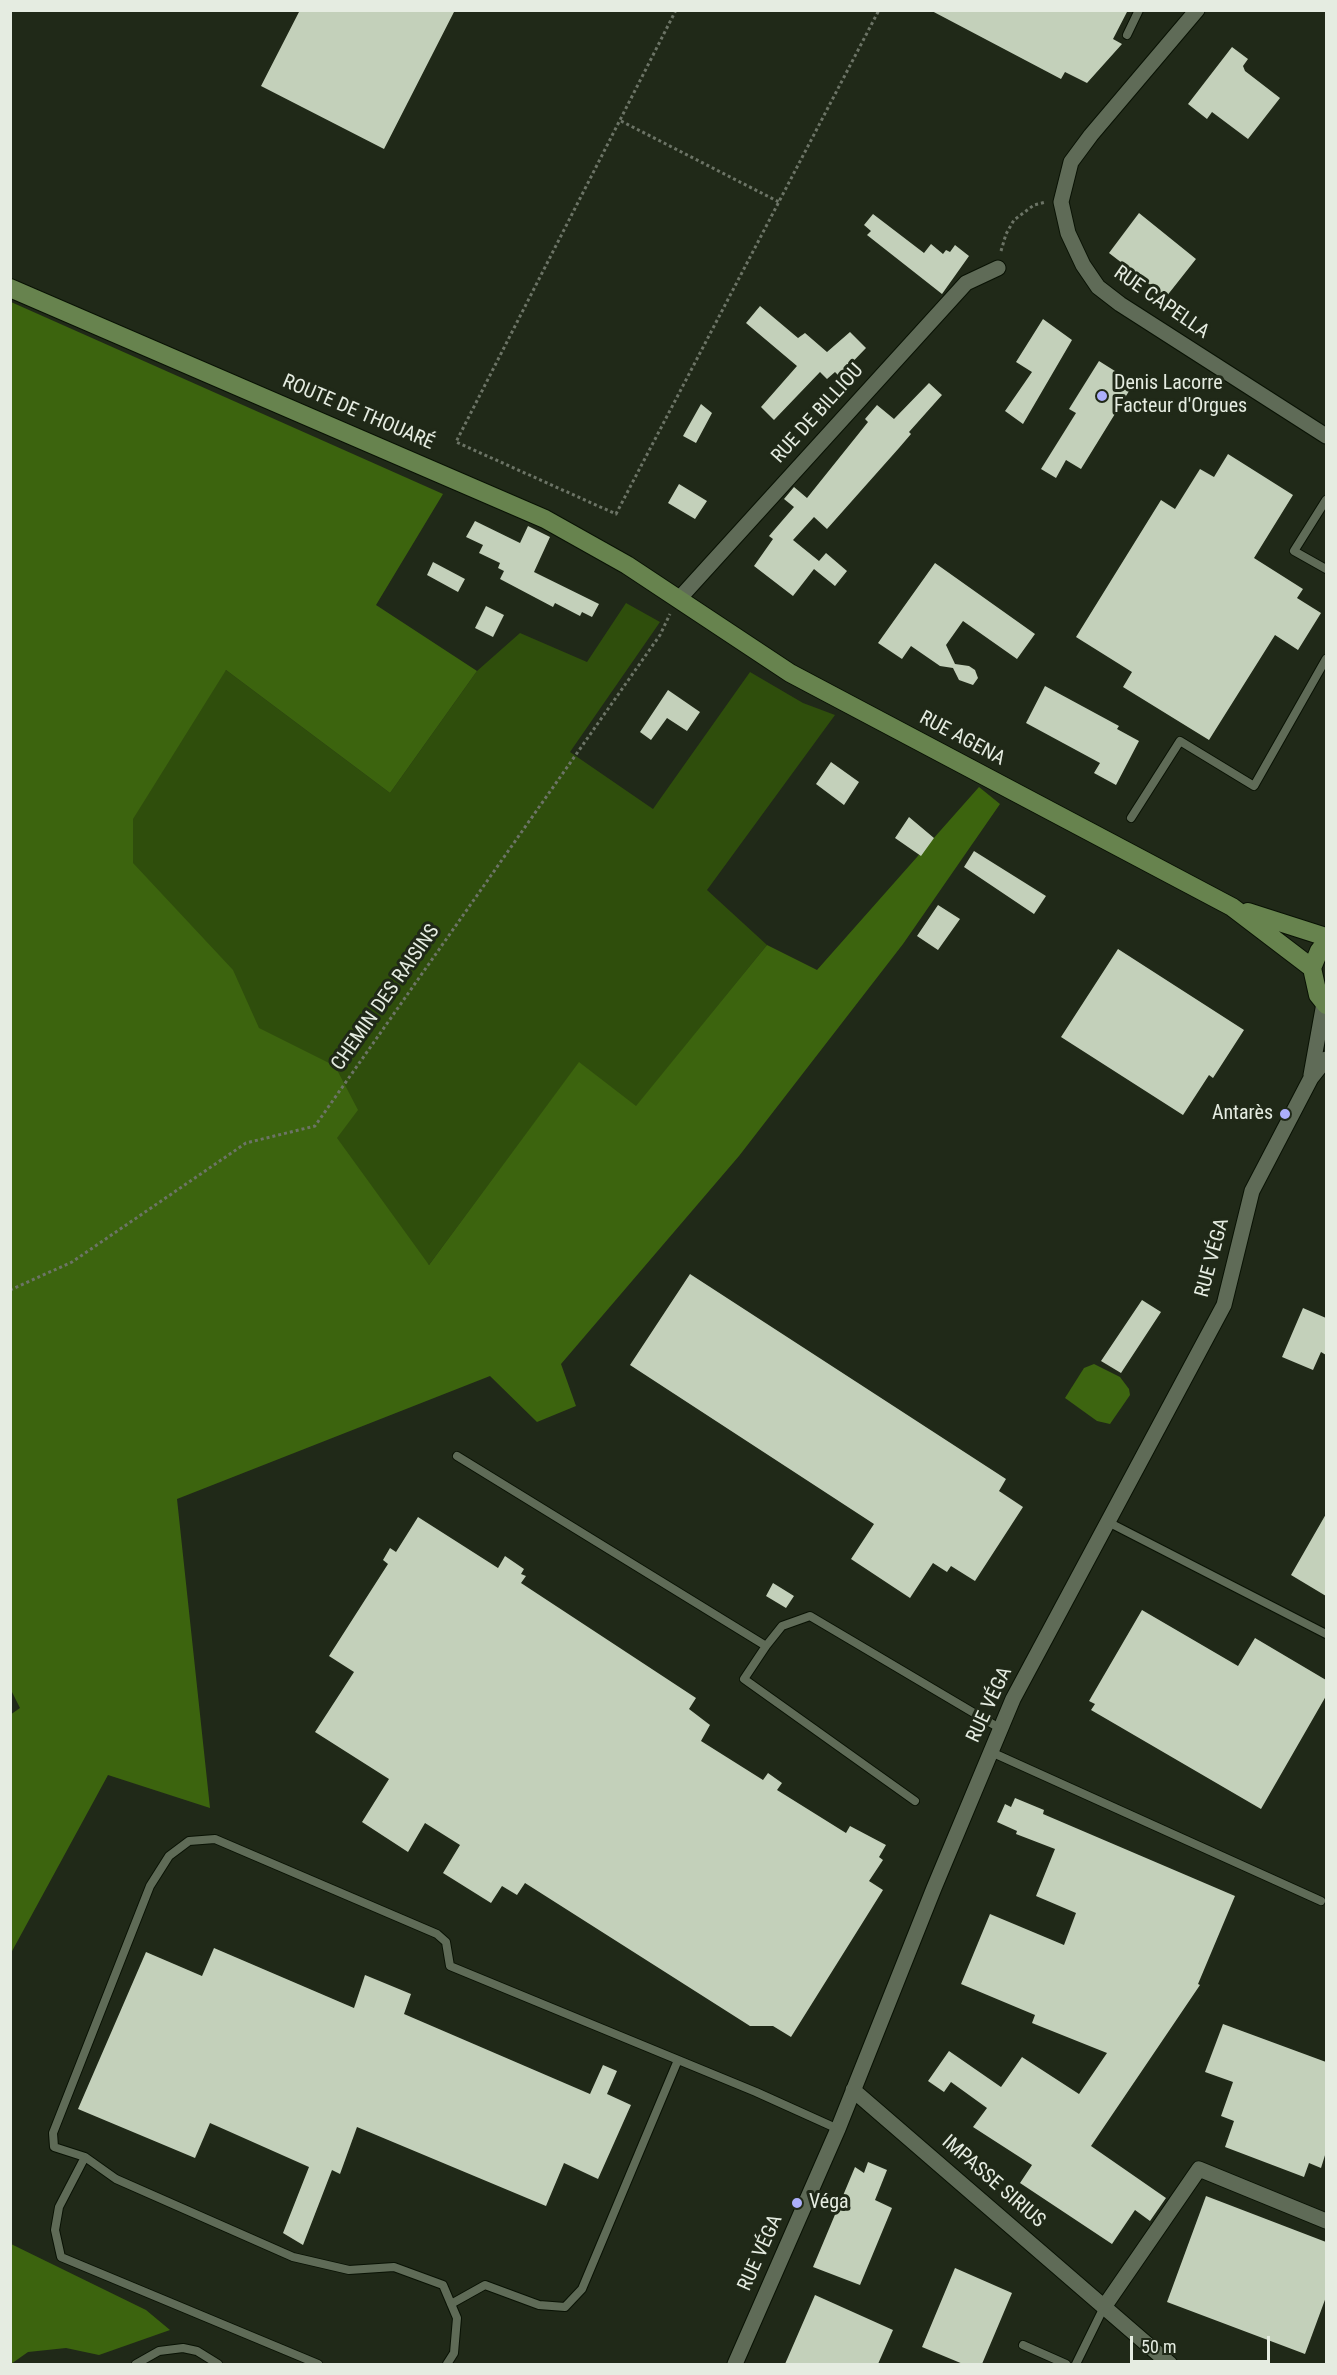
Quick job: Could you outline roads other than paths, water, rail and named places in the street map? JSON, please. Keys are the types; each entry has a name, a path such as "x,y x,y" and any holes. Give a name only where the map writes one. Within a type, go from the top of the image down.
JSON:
{"main road":[{"name":"ROUTE DE THOUARÉ","path":"10,288 545,519 627,565 678,600"},
{"name":"RUE AGENA","path":"678,600 790,673 1232,908 1312,968"},
{"name":"RUE AGENA","path":"1232,908 1326,940"},
{"path":"1325,1004 1314,983 1312,968 1326,940"}],"street":[{"name":"RUE CAPELLA","path":"1197,10 1091,135 1071,162 1062,202 1068,233 1083,265 1098,287 1120,304 1326,436"},
{"name":"RUE DE BILLIOU","path":"678,600 966,283 998,268"},
{"name":"RUE VÉGA","path":"1311,1078 1325,1004"},
{"name":"RUE VÉGA","path":"735,2364 838,2129 1013,1699 1224,1305 1252,1191 1311,1078 1326,1059"},
{"name":"IMPASSE SIRIUS","path":"853,2090 1170,2364"},
{"path":"1104,2307 1199,2169 1326,2221"}],"lane":[{"path":"1127,35 1139,10"},
{"path":"1326,500 1294,551 1326,569"},
{"path":"1131,818 1180,741 1254,786 1326,659"},
{"path":"457,1456 766,1646"},
{"path":"1108,1522 1326,1634"},
{"path":"915,1801 744,1679 782,1626 810,1616 1001,1729"},
{"path":"991,1752 1321,1901"},
{"path":"447,2364 454,2353 457,2318 443,2285 394,2267 349,2270 293,2257 116,2179 85,2157 54,2146 53,2133 150,1886 169,1856 189,1841 215,1839 437,1934 446,1942 450,1966 756,2092 838,2129"},
{"path":"451,2304 485,2285 539,2305 565,2307 577,2295 582,2289 678,2060"},
{"path":"85,2157 59,2207 55,2230 61,2257 318,2364"},
{"path":"1076,2364 1104,2307"},
{"path":"1023,2345 1066,2364"},
{"path":"136,2364 159,2351 183,2348 197,2351 218,2364"}],"place":[{"name":"Denis Lacorre Facteur d'Orgues","path":"1102,396"},
{"name":"Antarès","path":"1285,1114"},
{"name":"Véga","path":"797,2203"}]}
